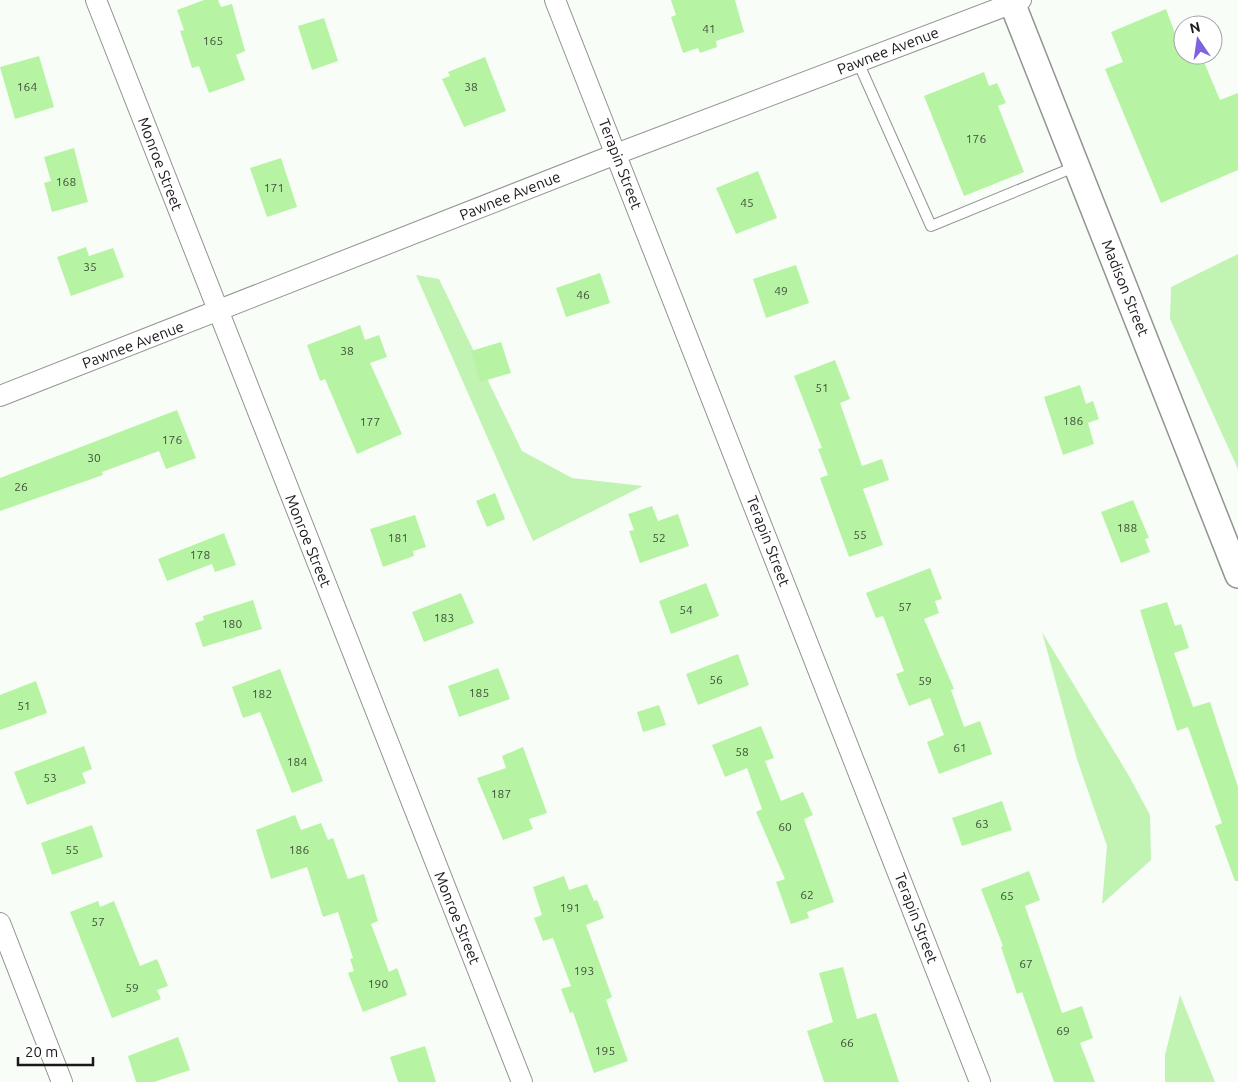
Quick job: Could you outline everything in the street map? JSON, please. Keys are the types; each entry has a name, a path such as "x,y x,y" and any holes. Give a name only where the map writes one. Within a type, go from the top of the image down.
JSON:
{"street":[{"name":"Monroe Street","path":"96,0 522,1082"},
{"name":"Terapin Street","path":"556,0 980,1082"},
{"name":"Pawnee Avenue","path":"0,396 218,312 616,154 1015,1"},
{"name":"Madison Street","path":"1015,1 1077,166 1238,575"},
{"path":"0,923 62,1082"}],"lane":[{"path":"858,62 931,226 1077,166"}],"green space":[{"path":"1238,254 1238,469 1170,319 1171,287"},
{"path":"416,275 439,279 522,451 572,478 643,486 533,541"},
{"path":"1042,632 1129,776 1150,815 1151,860 1102,904 1107,846 1077,759"},
{"path":"1180,995 1215,1082 1165,1082 1165,1055"}],"building":[{"path":"204,0 218,0 221,7 232,4 245,51 236,55 245,80 209,93 199,66 192,68 180,31 184,30 177,10"},
{"path":"671,0 735,0 744,32 716,41 717,47 700,53 698,48 683,53 671,17 676,15"},
{"path":"1166,9 1173,28 1173,65 1205,65 1220,100 1238,93 1238,170 1161,203 1105,69 1123,62 1111,32"},
{"path":"324,18 338,61 312,70 298,26"},
{"path":"39,56 54,107 15,119 0,67"},
{"path":"485,57 506,111 464,127 442,79 450,76 448,72"},
{"path":"984,72 989,86 997,83 1006,103 998,106 1024,172 964,196 924,96"},
{"path":"74,148 88,202 52,212 44,183 51,181 44,157"},
{"path":"281,158 297,207 267,217 250,168"},
{"path":"758,171 777,218 736,234 716,188"},
{"path":"86,247 89,256 113,248 124,277 71,296 57,257"},
{"path":"796,265 809,303 766,318 753,279"},
{"path":"600,273 610,303 566,317 556,288"},
{"path":"360,325 365,340 379,335 387,357 370,363 402,434 357,454 325,379 320,381 307,345"},
{"path":"501,342 511,373 480,382 471,351"},
{"path":"835,360 850,399 840,403 862,466 882,459 889,480 863,489 883,545 849,557 820,478 828,475 818,449 822,448 794,376"},
{"path":"1080,385 1086,404 1093,401 1099,419 1088,423 1094,444 1063,455 1044,397"},
{"path":"177,410 196,458 166,469 159,451 102,472 103,475 0,511 0,478"},
{"path":"495,493 505,519 487,527 476,501"},
{"path":"1133,500 1149,538 1145,539 1150,552 1121,563 1101,512"},
{"path":"652,506 658,521 678,514 689,546 640,563 629,531 634,530 628,514"},
{"path":"415,515 426,547 413,551 414,556 383,567 370,529"},
{"path":"224,533 236,565 215,572 212,564 167,581 158,559"},
{"path":"930,568 942,599 935,601 939,613 924,619 954,689 951,690 964,727 980,721 992,754 939,774 927,742 944,735 930,698 909,706 896,674 904,671 883,616 876,618 866,593"},
{"path":"706,583 719,616 671,634 659,601"},
{"path":"461,593 474,623 424,642 412,612"},
{"path":"253,600 262,629 203,647 195,623 204,620 203,616"},
{"path":"1167,602 1175,626 1181,624 1189,648 1174,653 1193,707 1210,702 1238,787 1238,881 1235,881 1215,826 1222,823 1188,727 1177,731 1140,610"},
{"path":"738,654 749,685 698,705 686,674"},
{"path":"498,668 510,699 459,717 448,686"},
{"path":"280,669 323,781 292,793 260,712 243,718 232,687"},
{"path":"36,681 47,713 0,730 0,695"},
{"path":"659,705 666,725 643,732 637,712"},
{"path":"761,726 774,758 765,761 781,801 803,792 813,815 804,819 834,902 807,912 809,918 791,924 776,882 785,879 756,812 762,809 747,768 725,777 712,745"},
{"path":"84,746 92,769 82,773 86,783 27,805 14,772"},
{"path":"523,747 547,813 529,819 533,829 503,840 477,778 506,768 502,756"},
{"path":"1002,801 1012,830 962,846 952,818"},
{"path":"295,815 301,830 321,823 328,840 333,838 348,879 364,874 378,921 371,924 389,972 397,968 407,995 363,1012 348,973 354,971 350,959 353,958 338,912 323,917 307,867 271,879 256,830"},
{"path":"92,825 103,857 52,875 41,843"},
{"path":"1029,871 1040,900 1025,906 1062,1013 1082,1006 1093,1038 1080,1043 1095,1082 1054,1082 1022,992 1017,994 1001,947 1003,946 981,889"},
{"path":"564,876 569,890 587,884 594,901 597,900 604,918 586,925 612,997 606,1000 628,1061 594,1073 573,1012 570,1013 561,989 571,986 553,938 543,941 534,918 542,915 533,887"},
{"path":"98,901 100,907 114,901 140,966 157,959 168,986 157,990 161,999 112,1018 70,912"},
{"path":"843,967 857,1019 876,1013 899,1082 824,1082 807,1031 833,1022 819,973"},
{"path":"178,1037 190,1070 154,1082 136,1082 128,1056"},
{"path":"425,1046 436,1082 398,1082 390,1057"}]}
